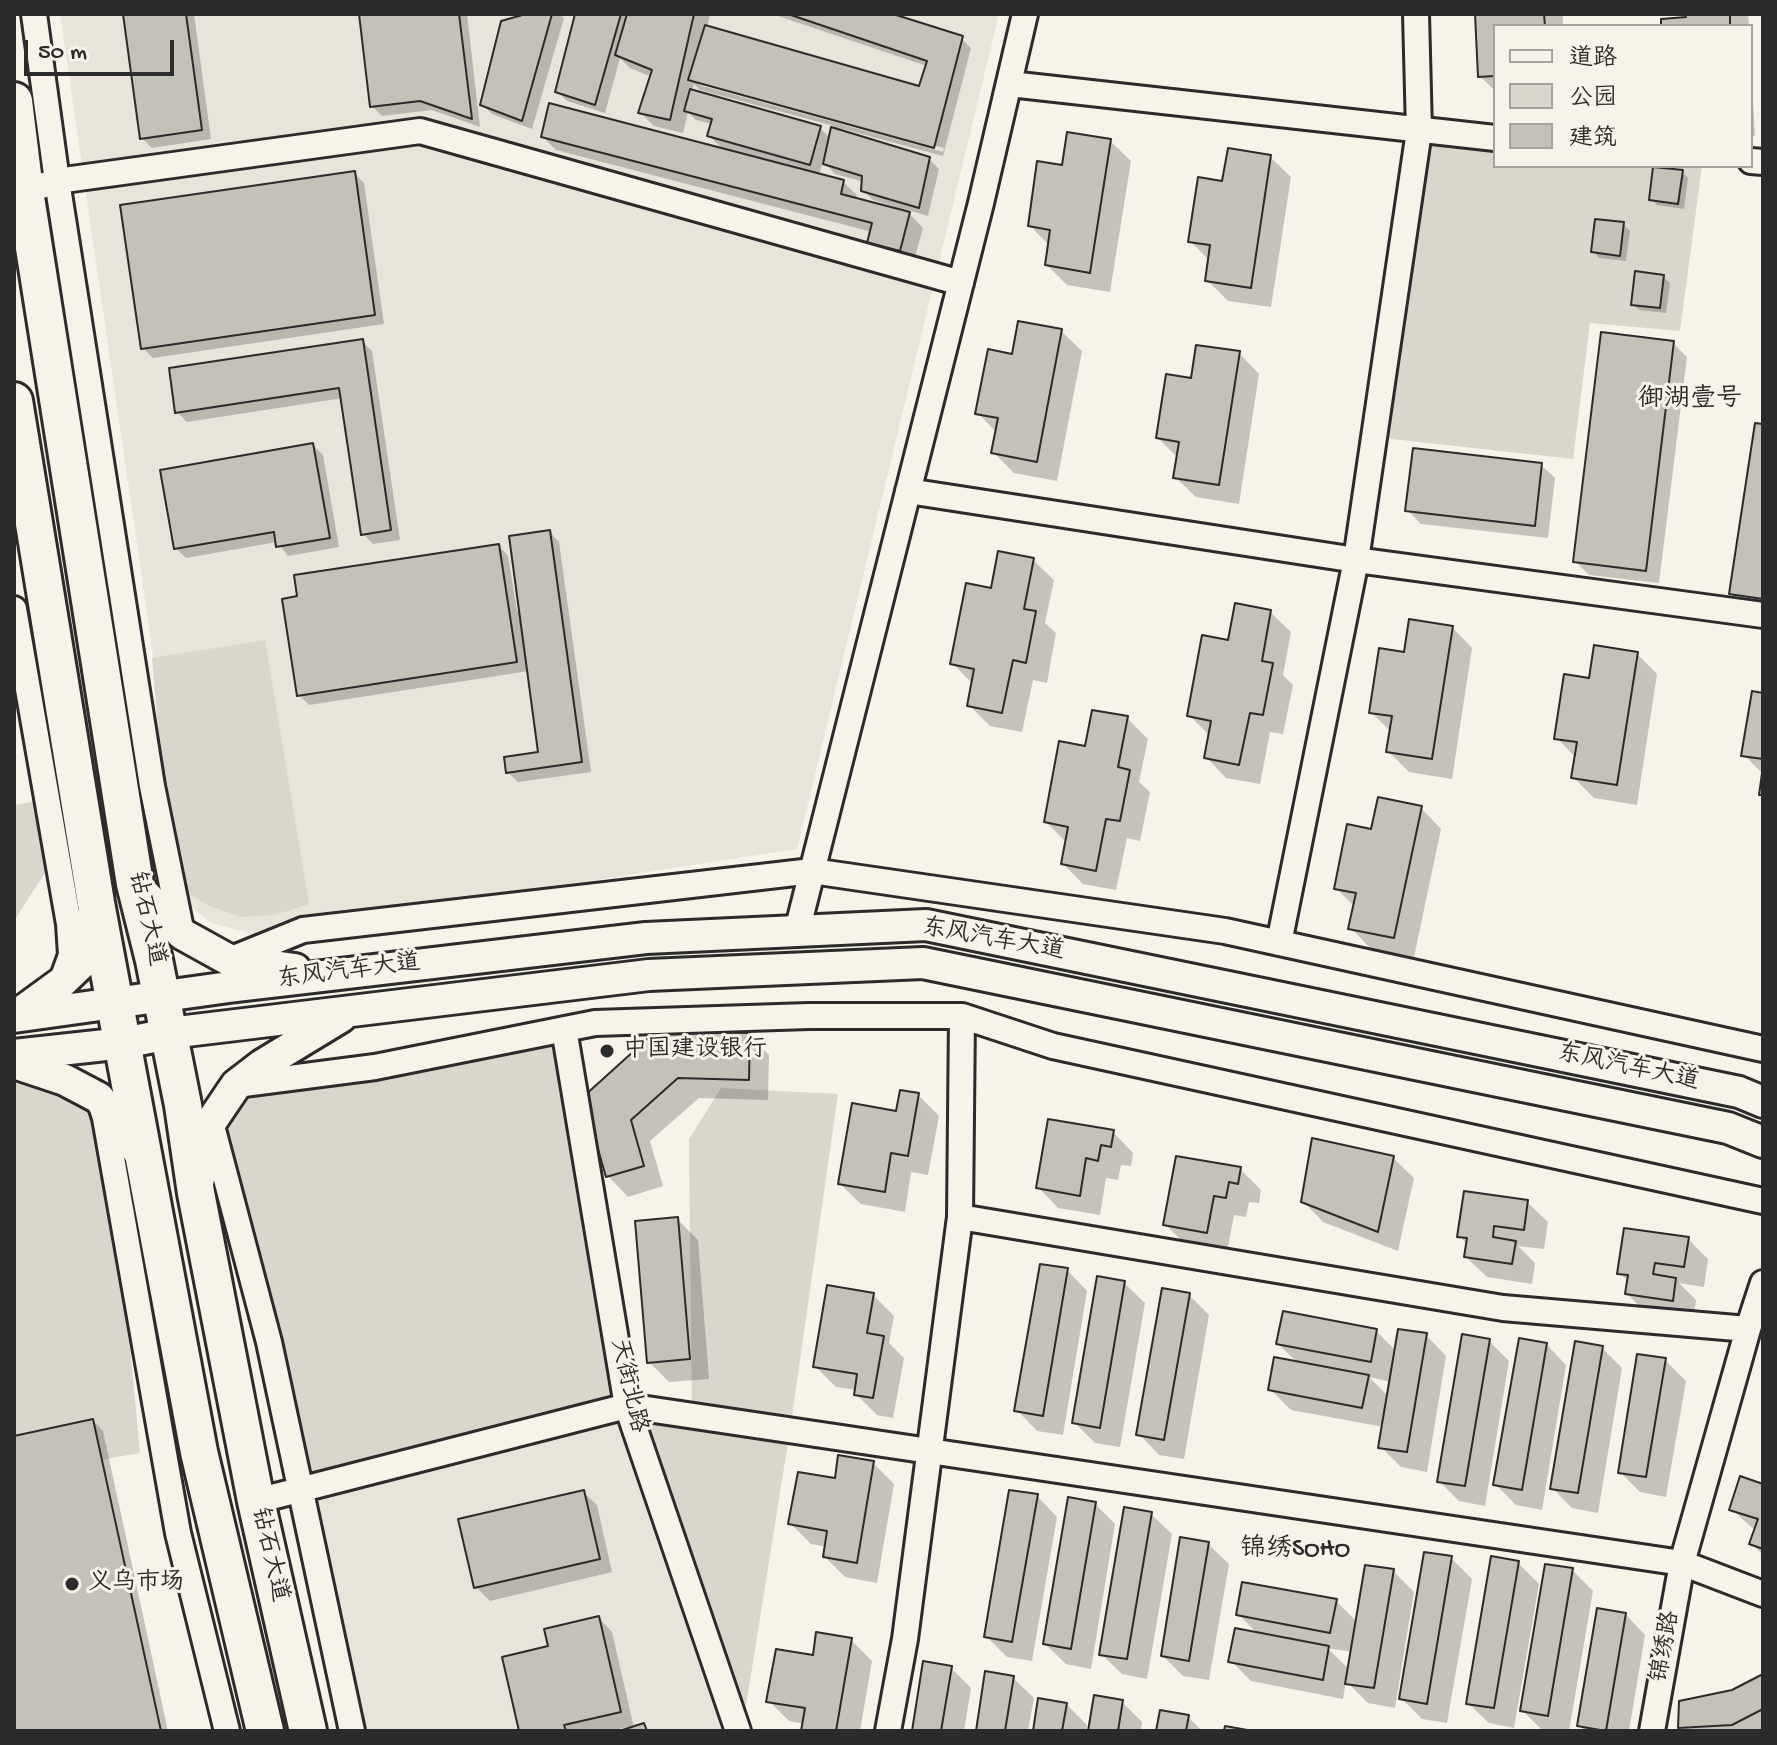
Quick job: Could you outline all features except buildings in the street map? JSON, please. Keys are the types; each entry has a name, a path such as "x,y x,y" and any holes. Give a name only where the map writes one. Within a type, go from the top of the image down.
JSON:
{"highway":[{"name":"钻石大道","path":"14,101 41,186 94,621 135,884 162,997 196,1193 256,1501 308,1731"},
{"name":"钻石大道","path":"14,401 96,903 199,1452 265,1731"}],"main road":[{"path":"135,884 182,934 229,960 337,975"},
{"path":"14,1017 61,983 83,962 96,903"},
{"name":"东风汽车大道","path":"14,1017 646,938 926,925 1739,1092 1763,1102"},
{"name":"东风汽车大道","path":"14,1055 124,1043 167,1033 649,975 923,963 1728,1128 1763,1142"},
{"path":"196,1193 211,1122 236,1085 262,1065 350,1011"},
{"path":"14,1063 65,1080 99,1098 146,1161"}],"street":[{"path":"34,14 41,186 103,473 152,786 182,934"},
{"path":"797,931 961,283 1025,14"},
{"path":"1279,943 1356,560 1419,131 1416,14"},
{"path":"1010,84 1493,138"},
{"path":"41,186 420,131 961,283"},
{"path":"94,621 103,473"},
{"path":"908,491 1356,560 1763,615"},
{"path":"15,619 69,924 71,955 61,983"},
{"path":"229,960 303,930 812,871 1225,931 1763,1049"},
{"path":"236,1085 375,1067 610,1022 809,1016 962,1016 1053,1046 1763,1201"},
{"path":"888,1731 905,1639 960,1217 962,1016"},
{"name":"天街北路","path":"564,1029 627,1406 738,1731"},
{"path":"99,1098 174,1509 227,1731"},
{"path":"211,1122 269,1342 352,1731"},
{"path":"960,1217 1503,1308 1748,1329"},
{"name":"锦绣路","path":"1652,1731 1682,1563 1763,1283"},
{"path":"256,1501 627,1406 1682,1563 1763,1594"},
{"path":"174,1509 199,1452"},
{"path":"295,1673 338,1666"}],"shaded area":[{"path":"60,14 999,14 797,849 252,933 211,923 185,901 150,634"},
{"path":"627,1406 738,1731 352,1731 302,1489"}],"green space":[{"path":"1419,131 1493,138 1493,168 1702,168 1680,331 1590,323 1573,459 1374,437"},
{"path":"265,640 309,904 275,915 241,917 209,906 171,882 152,658"},
{"path":"47,799 57,854 14,921 14,805"},
{"path":"564,1029 627,1406 302,1489 211,1122 236,1085"},
{"path":"14,1077 99,1098 111,1149 140,1453 94,1461 14,1436"},
{"path":"721,1088 838,1094 790,1430 742,1731 627,1406 692,1415 689,1139"}],"place":[{"name":"中国建设银行","path":"607,1051"},
{"name":"义乌市场","path":"72,1584"}],"district":[{"name":"御湖壹号","path":"1690,401"},
{"name":"锦绣SOHO","path":"1295,1551"}]}
